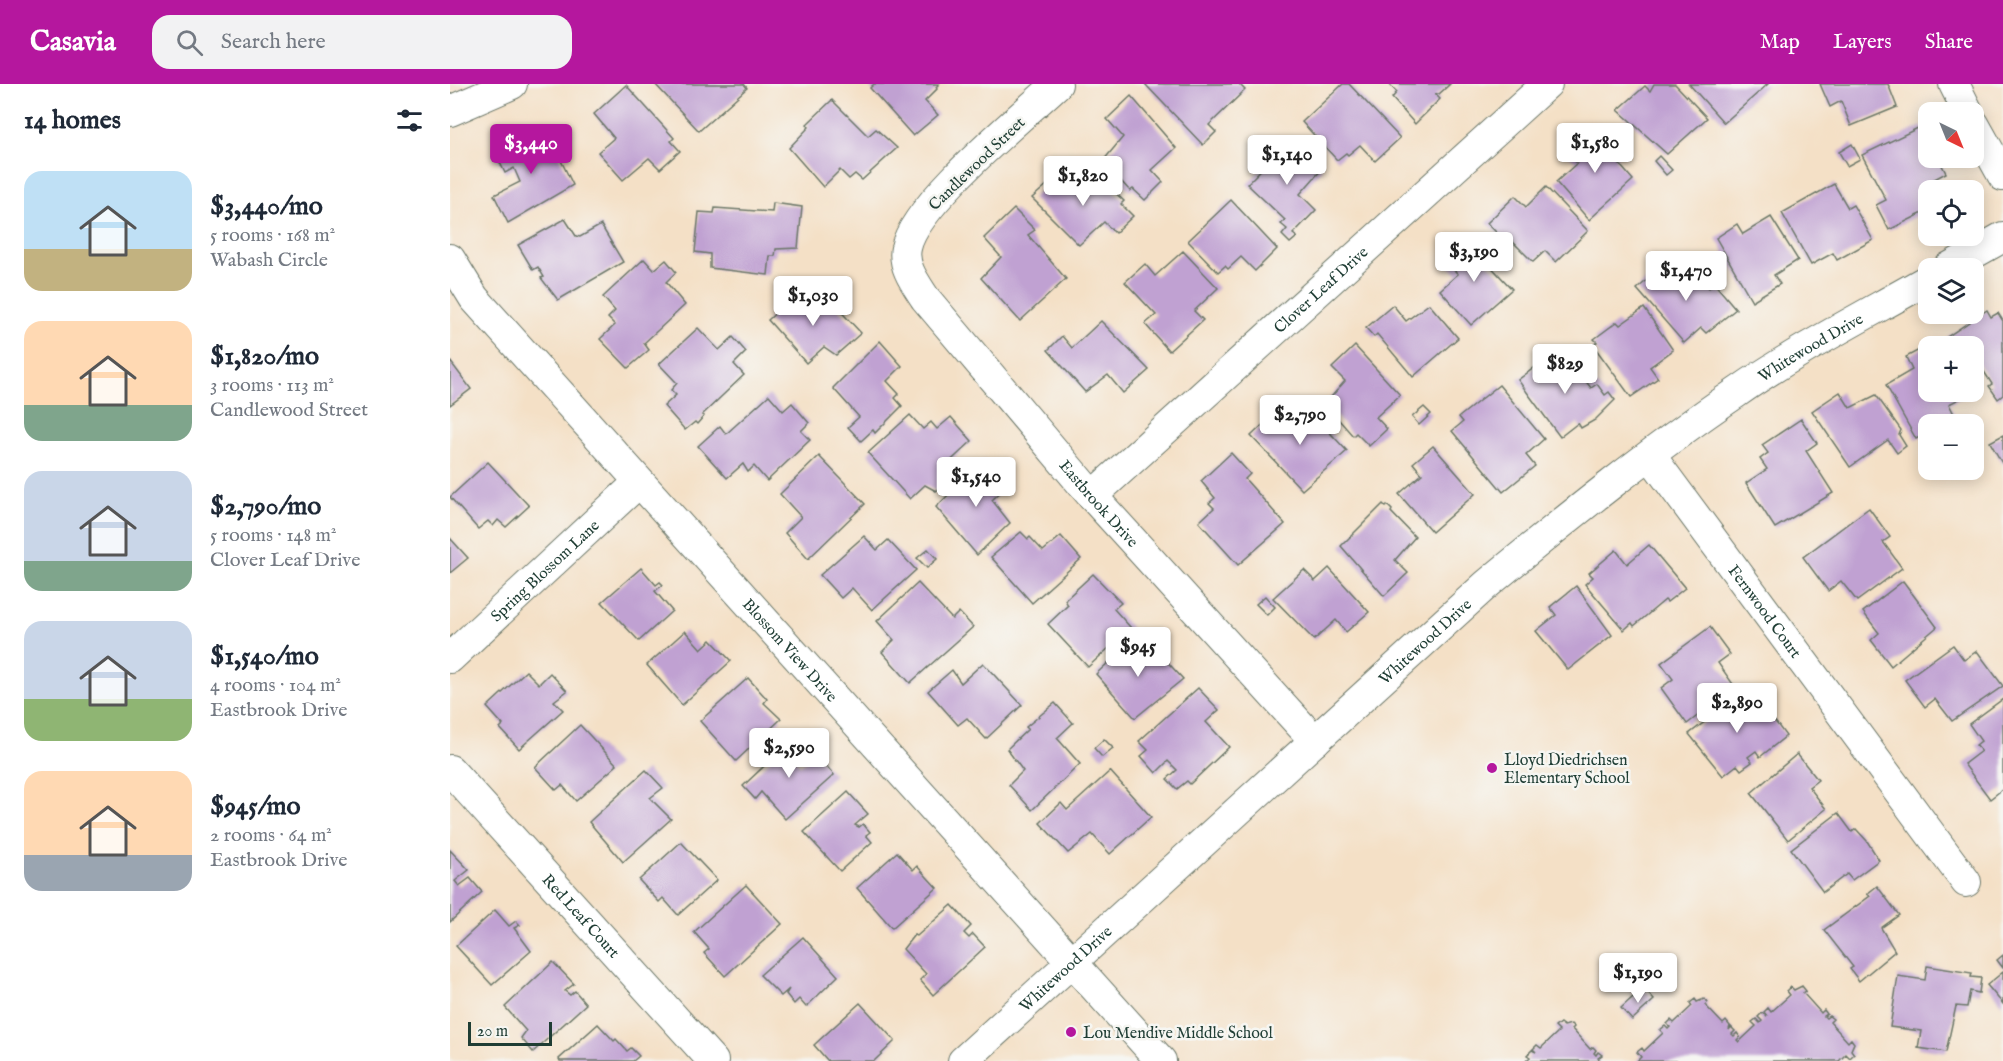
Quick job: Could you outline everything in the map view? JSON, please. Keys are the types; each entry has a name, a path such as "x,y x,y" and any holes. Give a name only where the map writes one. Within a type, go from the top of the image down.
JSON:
{"street":[{"path":"450,111 512,84"},
{"name":"Candlewood Street","path":"905,249 912,230 938,196 1058,84"},
{"name":"Clover Leaf Drive","path":"1092,496 1547,84"},
{"path":"1954,84 1963,102"},
{"path":"1984,142 2003,176"},
{"path":"1966,258 2003,237"},
{"name":"Eastbrook Drive","path":"905,249 910,274 925,298 1092,496 1315,741"},
{"name":"Blossom View Drive","path":"450,259 474,298 1161,1061"},
{"name":"Whitewood Drive","path":"963,1061 1486,585 1650,455 1779,364 1918,285"},
{"name":"Fernwood Court","path":"1650,455 1966,882"},
{"name":"Spring Blossom Lane","path":"450,658 639,482"},
{"name":"Red Leaf Court","path":"450,770 713,1061"}],"building":[{"path":"655,84 744,84 747,88 699,131"},
{"path":"874,84 939,84 925,101 938,115 913,136 870,88"},
{"path":"1145,84 1239,84 1245,90 1209,125 1216,132 1203,145"},
{"path":"1343,84 1349,84 1400,138 1375,161 1360,145 1348,155 1346,153 1337,160 1302,122"},
{"path":"1389,84 1450,84 1439,94 1435,94 1440,99 1415,124 1392,98 1397,92"},
{"path":"1654,84 1675,84 1707,118 1667,154 1618,110 1645,86 1650,91"},
{"path":"1689,84 1768,84 1724,123"},
{"path":"1820,84 1888,84 1897,107 1851,126 1841,101 1830,107"},
{"path":"626,85 674,138 671,141 680,151 660,169 649,158 623,180 598,152 614,138 594,114"},
{"path":"1131,96 1176,148 1152,170 1163,182 1145,200 1133,189 1130,191 1103,161 1123,137 1107,119"},
{"path":"832,100 868,136 876,129 897,148 862,180 855,174 849,179 840,170 823,187 789,148 809,127 807,124"},
{"path":"1602,126 1624,150 1615,159 1633,180 1589,220 1556,182 1577,163 1569,155"},
{"path":"545,128 573,185 508,223 494,195 520,182 514,168 505,173 495,152"},
{"path":"1918,128 1918,168 1943,168 1946,173 1933,180 1918,180 1918,216 1889,230 1876,205 1886,200 1862,155"},
{"path":"1291,139 1322,169 1300,194 1316,210 1293,234 1297,237 1290,243 1282,235 1287,229 1281,224 1285,220 1247,184"},
{"path":"1852,144 1860,159 1847,166 1839,152"},
{"path":"1659,156 1672,170 1666,175 1654,161"},
{"path":"1094,173 1124,201 1121,204 1133,216 1115,233 1104,222 1079,245 1032,198 1057,176 1070,189 1084,176 1086,179"},
{"path":"1834,184 1848,208 1853,205 1873,240 1837,260 1833,253 1811,265 1782,213"},
{"path":"1546,187 1588,231 1556,262 1545,251 1533,262 1511,240 1507,243 1487,223 1515,196 1526,207"},
{"path":"1231,200 1277,249 1255,271 1241,257 1228,269 1225,266 1218,272 1188,241"},
{"path":"773,203 802,207 798,248 776,249 775,256 770,256 768,275 710,268 710,254 695,252 699,212 714,213 715,208 772,212"},
{"path":"1014,209 1035,230 1028,235 1066,279 1020,321 981,278 1001,257 984,238"},
{"path":"1771,217 1798,260 1774,275 1780,284 1752,301 1716,238 1737,224 1743,234"},
{"path":"565,219 576,236 580,237 601,225 623,262 558,300 541,278 544,277 538,267 533,270 518,245"},
{"path":"1474,239 1489,255 1484,259 1512,289 1471,325 1440,290 1458,274 1447,263"},
{"path":"1183,251 1218,288 1194,311 1203,320 1169,351 1145,324 1156,315 1125,282 1145,264 1155,276"},
{"path":"644,259 654,270 666,260 676,272 666,282 685,305 644,343 649,350 628,368 600,339 615,325 608,318 615,311 603,297"},
{"path":"1688,265 1709,288 1714,283 1736,309 1706,333 1701,328 1684,343 1637,289 1663,266 1673,278"},
{"path":"803,288 816,301 809,308 814,317 831,301 861,333 836,355 824,347 806,363 768,320"},
{"path":"1429,304 1458,338 1413,377 1377,334 1374,337 1366,328 1393,305 1406,321"},
{"path":"1644,308 1673,350 1650,367 1658,378 1631,397 1593,345 1597,342 1594,339 1617,322 1620,325"},
{"path":"1987,310 1991,317 1998,313 2003,321 2003,395 1998,399 1989,386 1992,384 1984,372 1984,336 1948,336 1966,324 1984,324 1984,312"},
{"path":"1101,321 1149,370 1123,393 1108,375 1085,392 1048,350 1062,336 1072,348"},
{"path":"698,328 719,350 733,337 746,352 734,364 744,375 702,415 704,416 697,424 695,422 685,430 664,406 676,395 671,390 677,383 659,364"},
{"path":"880,341 902,366 887,381 899,394 895,398 902,406 875,433 873,430 861,441 848,427 859,417 833,388"},
{"path":"1355,346 1400,395 1376,417 1387,429 1369,446 1356,433 1353,436 1325,404 1345,381 1332,368"},
{"path":"1918,351 1918,402 1953,402 1949,404 1954,414 1918,414 1918,438 1916,439 1886,385 1912,370 1906,357"},
{"path":"1551,355 1556,362 1566,355 1591,388 1597,384 1605,395 1609,392 1615,400 1595,420 1581,428 1578,423 1560,437 1518,380"},
{"path":"450,361 471,389 450,405"},
{"path":"1499,385 1544,439 1526,455 1535,466 1503,492 1452,431 1463,422 1459,417"},
{"path":"1840,392 1850,408 1876,395 1901,430 1899,435 1906,446 1897,453 1888,440 1850,467 1812,411"},
{"path":"769,395 783,411 792,403 809,423 801,431 810,440 767,481 754,466 748,472 743,464 727,478 698,446 720,426 726,434"},
{"path":"1304,405 1347,451 1302,490 1251,436 1273,415 1284,426"},
{"path":"1424,407 1431,414 1419,425 1412,417"},
{"path":"910,415 923,429 931,422 937,429 951,417 972,441 940,471 950,478 936,491 925,485 910,499 868,453"},
{"path":"1801,419 1817,443 1806,451 1833,493 1775,528 1746,483 1767,469 1760,459 1768,453 1762,445"},
{"path":"2003,435 2003,465 1990,442"},
{"path":"1433,446 1475,494 1432,532 1399,494 1422,474 1413,463"},
{"path":"1231,453 1250,474 1245,479 1285,524 1238,565 1199,522 1214,508 1209,503 1215,498 1201,481"},
{"path":"819,456 865,504 808,559 785,533 801,517 780,494"},
{"path":"984,460 1008,485 992,500 1010,523 977,555 936,507"},
{"path":"488,462 529,506 506,527 498,520 493,526 488,521 478,529 450,497"},
{"path":"1383,504 1392,510 1391,512 1415,537 1395,560 1408,573 1384,596 1341,546"},
{"path":"1869,508 1890,537 1883,542 1902,568 1857,601 1841,581 1828,591 1803,557"},
{"path":"1021,532 1028,539 1030,537 1043,551 1061,536 1081,559 1032,603 991,557"},
{"path":"864,536 877,550 888,540 916,570 872,610 852,588 841,598 820,575"},
{"path":"450,538 468,558 450,573"},
{"path":"1649,545 1685,588 1667,602 1665,600 1634,626 1632,623 1624,630 1585,584 1593,577 1589,573 1616,550 1627,564"},
{"path":"928,549 937,559 927,568 917,558"},
{"path":"641,568 656,585 660,582 663,585 655,591 672,611 639,641 602,602"},
{"path":"1329,568 1369,612 1346,632 1336,620 1314,640 1273,598 1304,570 1315,581"},
{"path":"1093,574 1121,603 1114,609 1131,628 1088,667 1048,624 1068,605 1065,600"},
{"path":"1903,581 1937,627 1891,666 1871,640 1879,633 1863,612"},
{"path":"918,583 952,619 959,612 973,627 910,683 882,652 894,640 877,621"},
{"path":"1576,586 1612,635 1568,670 1536,631 1556,615 1550,607"},
{"path":"1265,596 1275,607 1267,615 1256,604"},
{"path":"1710,627 1730,654 1718,663 1735,687 1687,724 1661,688 1673,679 1661,663"},
{"path":"685,631 701,649 711,640 731,661 682,705 647,665"},
{"path":"1133,640 1152,661 1160,654 1183,679 1135,718 1096,674"},
{"path":"1953,645 1964,660 1977,651 2003,686 1952,721 1935,699 1925,707 1905,680"},
{"path":"983,663 1022,705 986,739 967,718 958,725 928,691 952,670 961,683"},
{"path":"526,671 539,684 550,673 567,691 554,701 563,710 519,749 500,728 503,725 487,707"},
{"path":"748,678 767,699 764,703 781,719 736,761 700,721"},
{"path":"1198,688 1219,710 1206,722 1229,747 1190,784 1187,781 1177,789 1167,779 1177,770 1168,761 1156,773 1141,756 1148,750 1139,741"},
{"path":"1744,692 1761,708 1759,712 1765,708 1786,736 1760,757 1756,751 1748,757 1752,762 1741,770 1737,765 1723,776 1689,734"},
{"path":"2003,699 2003,789 1990,799 1964,764 1981,751 1976,745 1981,741 1969,724"},
{"path":"1055,703 1073,723 1057,738 1080,764 1032,810 1009,785 1023,771 1007,749 1028,729 1026,727"},
{"path":"580,725 617,765 576,801 562,785 556,790 535,767"},
{"path":"795,737 807,751 795,760 800,765 816,754 834,775 785,819 761,792 755,799 743,786"},
{"path":"1104,739 1113,748 1102,757 1094,748"},
{"path":"1797,754 1818,780 1809,787 1826,809 1788,840 1751,793"},
{"path":"646,770 663,788 650,798 671,819 623,862 589,822"},
{"path":"1110,771 1151,817 1110,854 1092,834 1068,853 1040,823 1061,803 1067,810"},
{"path":"848,792 868,814 855,825 859,827 863,824 870,832 866,835 872,842 840,871 804,832"},
{"path":"1838,813 1852,832 1856,829 1867,841 1879,860 1852,880 1847,874 1823,892 1791,849"},
{"path":"681,842 717,880 678,915 663,898 659,902 639,880"},
{"path":"450,850 469,870 455,881 459,886 470,878 482,892 450,922"},
{"path":"897,852 913,870 917,866 937,888 892,928 857,888"},
{"path":"746,885 782,924 725,976 704,953 709,949 694,932"},
{"path":"1877,886 1899,915 1881,928 1895,951 1859,981 1850,969 1853,967 1824,930 1870,896 1867,894"},
{"path":"952,905 971,926 964,933 969,938 973,934 985,947 933,995 920,980 926,974 903,949 914,935 917,936"},
{"path":"495,910 509,926 516,921 520,925 514,928 531,951 492,985 456,946"},
{"path":"803,937 838,976 806,1007 799,999 794,1004 786,994 789,989 781,996 760,975"},
{"path":"2003,955 2003,968 1997,960"},
{"path":"553,962 574,984 565,991 570,995 575,991 586,1004 533,1052 521,1038 526,1031 505,1007"},
{"path":"1927,966 1972,973 1971,977 1981,978 1979,993 1970,991 1967,1007 1956,1006 1946,1052 1918,1048 1921,1031 1890,1027 1898,976 1925,980"},
{"path":"2003,972 2003,1004 1987,985"},
{"path":"1802,986 1806,991 1803,993 1821,1013 1824,1010 1827,1014 1824,1016 1833,1019 1830,1022 1848,1042 1851,1039 1854,1043 1851,1050 1854,1054 1850,1058 1846,1054 1839,1061 1637,1061 1641,1057 1637,1052 1642,1048 1644,1051 1663,1033 1660,1030 1665,1026 1668,1029 1670,1027 1667,1024 1671,1020 1674,1023 1692,1006 1690,1003 1695,999 1697,1002 1704,999 1708,1002 1705,1005 1723,1024 1726,1021 1730,1026 1729,1030 1731,1027 1735,1031 1732,1034 1734,1036 1737,1033 1740,1037 1737,1040 1739,1042 1756,1026 1752,1022 1756,1019 1760,1023 1762,1021 1758,1017 1762,1013 1767,1016 1764,1012 1768,1008 1771,1012 1790,995 1787,991 1791,987 1794,990"},
{"path":"1643,988 1654,1000 1632,1020 1621,1008"},
{"path":"860,1003 895,1041 874,1061 828,1061 814,1045"},
{"path":"1560,1023 1564,1026 1571,1024 1574,1027 1572,1029 1590,1049 1593,1047 1596,1050 1594,1053 1596,1055 1598,1052 1602,1055 1598,1058 1601,1061 1526,1061 1530,1057 1527,1055 1532,1050 1536,1052 1533,1049 1537,1045 1541,1048 1559,1031 1555,1027"},
{"path":"598,1024 614,1041 616,1039 627,1051 631,1048 639,1056 633,1061 560,1061 559,1059"}],"place":[{"name":"Lloyd Diedrichsen Elementary School","path":"1492,768"},
{"name":"Lou Mendive Middle School","path":"1071,1032"}]}
